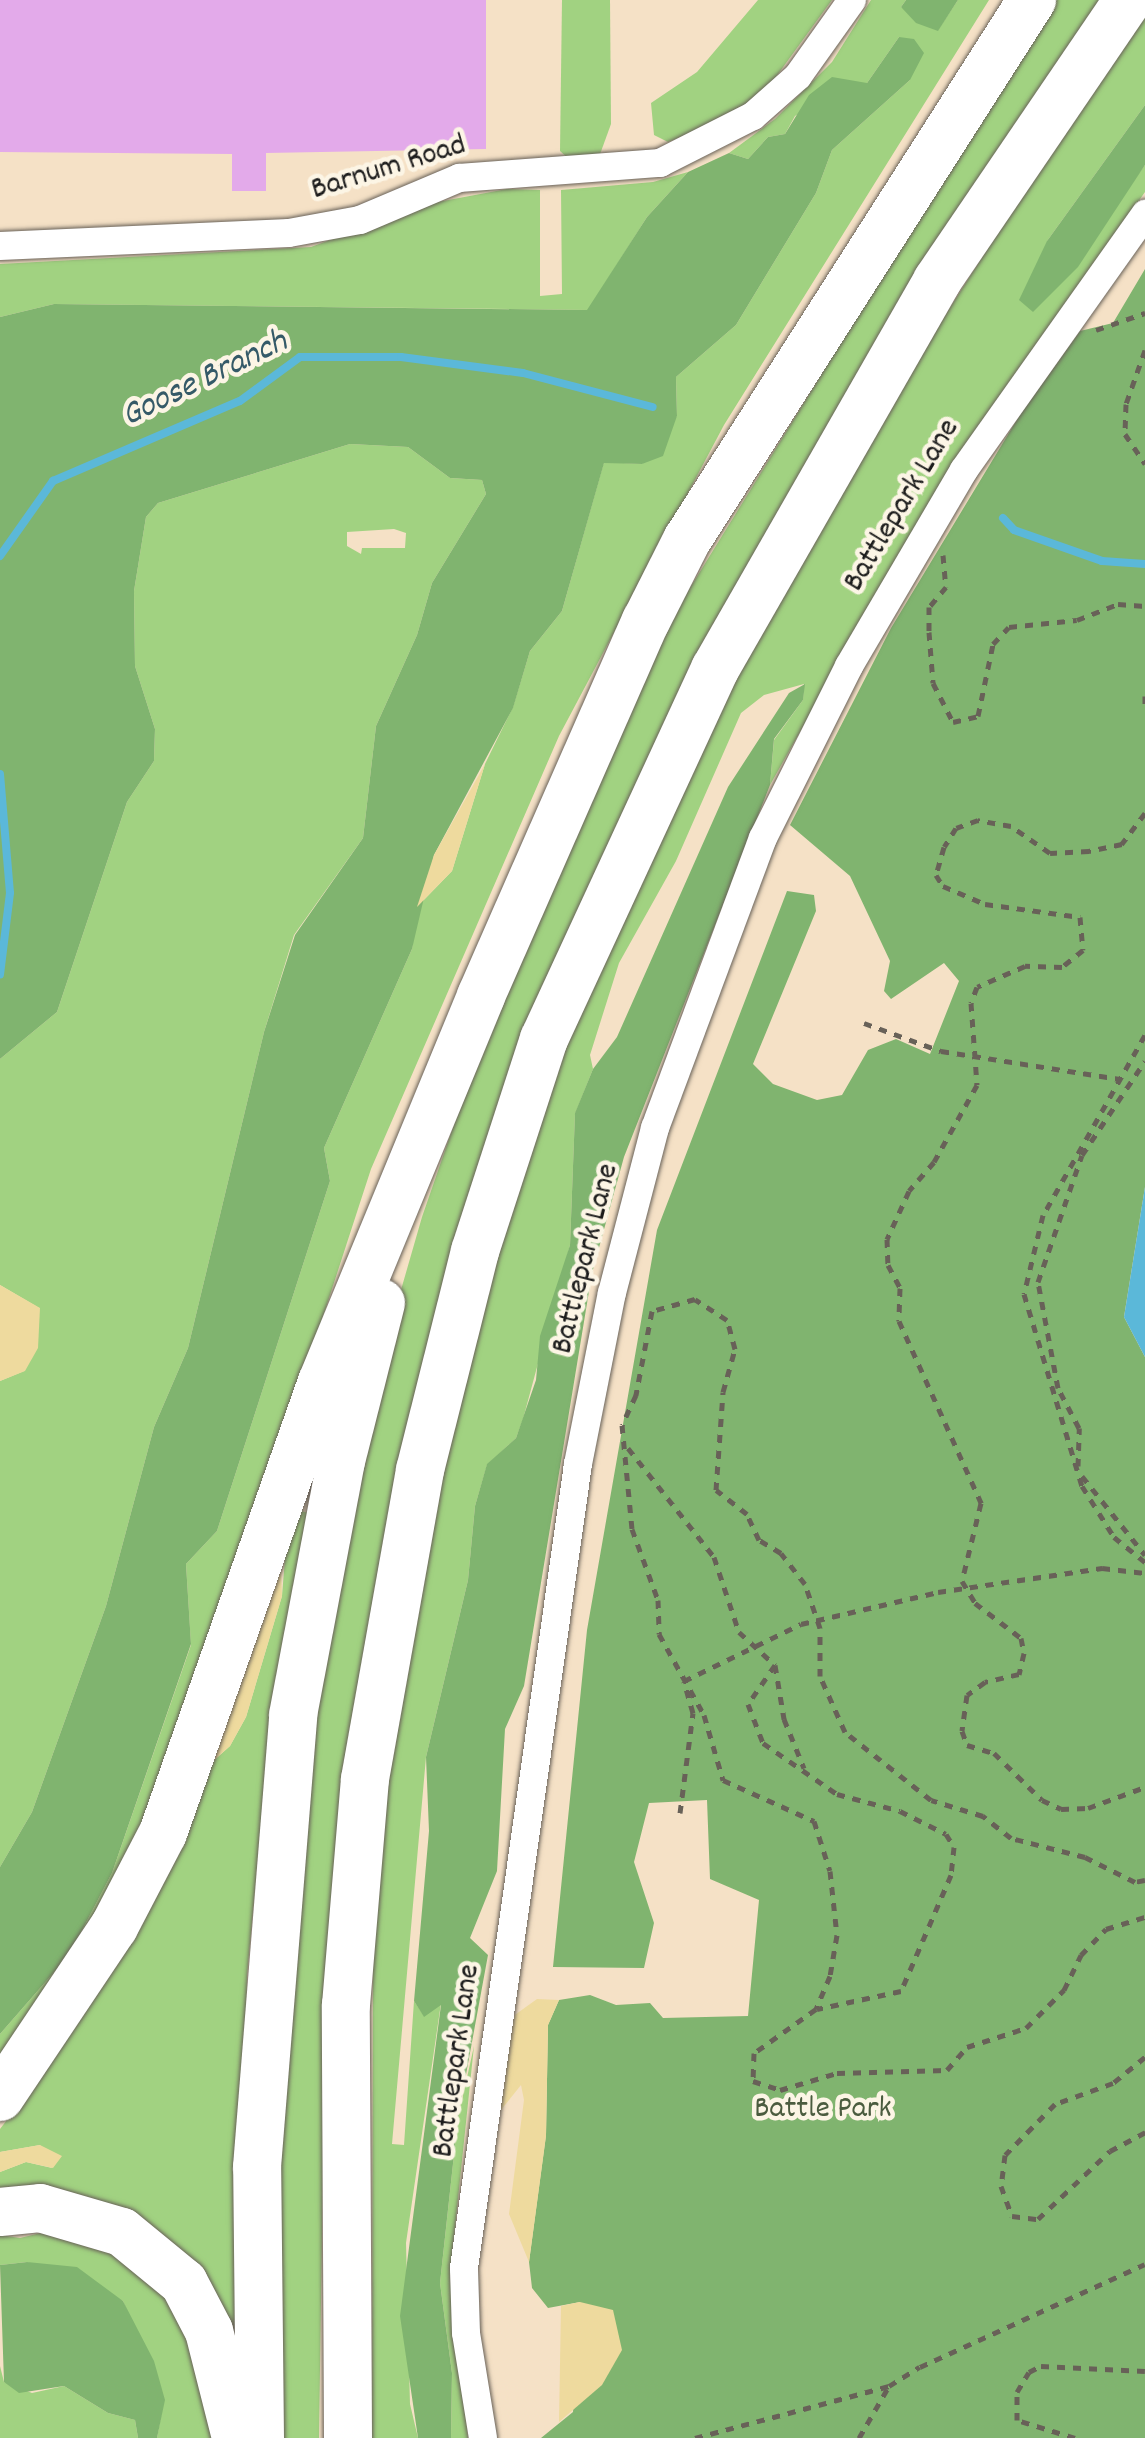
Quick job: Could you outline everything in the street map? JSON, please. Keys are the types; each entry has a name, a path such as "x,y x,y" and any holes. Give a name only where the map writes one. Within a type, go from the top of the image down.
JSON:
{"highway":[{"path":"0,2097 78,1986 163,1832 322,1382 594,734 687,540 1032,0"},
{"path":"348,2438 346,2005 365,1779 420,1470 475,1251 544,1039 716,669 937,282 1128,0"},
{"path":"260,2438 257,2166 293,1715 340,1461 394,1252 481,996"},
{"path":"0,2212 40,2208 122,2232 184,2283 209,2330 236,2438"}],"street":[{"name":"Barnum Road","path":"0,246 289,233 360,220 459,178 660,163 753,116 798,76 852,0"},
{"name":"Battlepark Lane","path":"483,2438 466,2333 466,2249 578,1464 612,1293 656,1128 763,838 840,683 964,470 1145,214"}],"path":[{"path":"1082,339 1145,313"},
{"path":"1145,350 1126,404 1126,434 1145,464"},
{"path":"942,548 946,587 929,606 929,632 934,682 953,722 978,716 993,644 1009,628 1077,620 1118,604 1145,606"},
{"path":"1145,696 1145,711"},
{"path":"1145,812 1122,844 1089,851 1050,853 1011,826 978,820 956,828 938,862 943,886 984,904 1061,910 1080,917 1085,934 1077,960 998,973 976,987 971,1003 978,1057 977,1085 934,1162 909,1191 887,1239 888,1266 900,1288 899,1321 981,1503 966,1543 966,1589 999,1627 1021,1638 1024,1653 1019,1674 984,1682 966,1695 966,1745 994,1753 1042,1800 1061,1809 1088,1808 1145,1787"},
{"path":"864,1023 940,1052 1120,1079"},
{"path":"1145,1035 1043,1215 1024,1294 1082,1486 1114,1537 1145,1559"},
{"path":"1145,1061 1082,1155 1038,1282 1058,1388 1076,1415 1082,1476 1145,1559"},
{"path":"816,2009 836,1935 821,1833 814,1821 788,1806 723,1780 704,1715 659,1634 658,1600 632,1529 622,1425 636,1395 652,1311 679,1300 717,1308 735,1349 722,1392 716,1490 790,1564 819,1621 820,1676 844,1732 931,1800 983,1816 1011,1838 1085,1858 1135,1882 1145,1880"},
{"path":"626,1445 654,1489 714,1557 733,1618 774,1665 787,1729 804,1768"},
{"path":"684,1681 754,1645 819,1621 966,1589 1102,1568 1145,1573"},
{"path":"774,1665 753,1694 748,1717 782,1761 804,1768 836,1794 900,1811 946,1834 954,1847 951,1875 901,1992 816,2009 754,2053 753,2081 765,2090 838,2073 947,2070 968,2047 1026,2028 1064,1990 1082,1955 1106,1929 1145,1917"},
{"path":"680,1813 693,1713 684,1681"},
{"path":"1145,2058 1113,2084 1055,2104 1005,2155 1001,2186 1012,2216 1038,2219 1110,2151 1145,2132"},
{"path":"695,2438 890,2386 972,2341 1145,2264"},
{"path":"1076,2438 1017,2420 1017,2392 1030,2372 1041,2366 1145,2371"},
{"path":"859,2438 890,2386"}],"green space":[{"path":"562,0 610,0 611,124 599,157 569,159 560,151"},
{"path":"758,0 832,0 770,85 725,120 668,142 654,135 651,103 697,72"},
{"path":"871,0 906,0 901,7 938,30 958,0 989,0 724,425 559,736 371,1169 247,1550 121,1889 0,2069 0,2034 69,1955 112,1873 191,1645 186,1564 217,1531 330,1181 324,1148 412,949 417,907 452,871 485,764 513,707 530,651 562,611 604,462 642,464 677,416 676,377 736,325 816,193 832,150 910,80 899,37 867,83 847,83 795,116 785,134 768,137 748,159 729,153 775,119 832,62"},
{"path":"906,0 958,0 938,31 916,23 901,7"},
{"path":"1052,0 1102,0 842,411 496,1138 324,2097 319,2438 280,2438 276,2188 296,1830 367,1408 422,1217 468,1084 661,635"},
{"path":"1145,2 1145,105 1047,241 1125,192 1145,165 1145,192 946,473 770,785 774,740 803,700 804,684 764,695 741,713 676,861 619,963 590,1055 593,1069 575,1114 570,1245 523,1419 516,1438 487,1465 475,1506 468,1580 426,1757 392,2144 404,2145 414,2001 424,2016 441,2003 406,2243 410,2404 418,2438 372,2438 373,1945 389,1751 407,1620 468,1348 546,1090 663,809 856,455"},
{"path":"899,37 914,39 924,53 910,80 832,150 816,193 736,325 676,377 677,416 663,456 642,464 604,463 562,611 530,651 513,708 434,855 412,949 324,1148 330,1181 217,1531 186,1564 191,1644 112,1873 69,1955 0,2034 0,1867 32,1812 106,1606 154,1427 188,1348 264,1032 295,935 363,838 376,726 417,635 432,583 486,494 482,480 450,478 408,447 350,444 158,503 146,517 134,591 135,666 155,729 154,761 127,802 57,1012 0,1059 0,317 54,304 587,310 647,217 688,172 729,153 748,159 768,137 785,134 809,95 832,77 867,83"},
{"path":"1145,105 1145,165 1078,267 1033,312 1019,300 1047,241"},
{"path":"688,172 647,217 588,310 54,304 0,317 0,264 311,247 427,204 507,189 540,190 540,296 562,294 561,190 653,182"},
{"name":"Battle Park","path":"1145,269 1145,1187 1124,1317 1145,1357 1145,2438 541,2438 573,2412 580,2302 548,2308 532,2288 529,2262 546,2135 548,2025 559,2000 590,1995 616,2005 650,2003 663,2018 748,2016 759,1900 710,1879 707,1800 649,1803 634,1862 654,1923 644,1968 553,1967 587,1630 657,1230 787,891 814,895 816,911 753,1064 773,1084 817,1100 842,1095 868,1050 896,1039 930,1054 959,981 944,963 891,999 884,991 890,961 850,876 790,825 891,628 1021,413 1080,331 1113,323"},
{"path":"350,444 408,447 450,478 482,480 486,494 432,583 417,635 376,726 363,838 294,935 264,1032 188,1348 154,1427 106,1606 32,1812 0,1867 0,1381 24,1371 39,1308 0,1285 0,1059 57,1012 127,802 154,761 155,729 135,666 134,591 146,517 158,503","holes":["394,529 406,533 405,548 362,548 361,554 347,546 347,532"]},
{"path":"805,684 803,700 774,739 770,785 624,1157 592,1273 524,1686 505,1729 497,1871 470,1938 488,1955 458,2118 440,2283 452,2373 451,2438 418,2438 400,2316 441,2005 424,2017 414,2001 429,1831 426,1757 468,1580 475,1506 487,1464 516,1438 536,1380 540,1336 570,1245 575,1113 593,1069 617,1037 728,787 789,693"},
{"path":"289,1508 309,1513 266,1773 247,1975 242,2368 193,2282 0,2200 0,2172 26,2162 52,2168 40,2145 0,2152 0,2129 54,2058 202,1771 230,1746 246,1717 282,1596"},
{"path":"474,2046 450,2275 468,2438 451,2438 452,2373 440,2283 458,2118"},
{"path":"61,2228 129,2255 182,2313 220,2438 157,2438 164,2400 123,2301 27,2262 0,2265 0,2235 20,2238"},
{"path":"27,2262 77,2267 123,2301 154,2361 165,2400 157,2438 138,2438 135,2420 108,2413 64,2386 19,2393 4,2382 0,2265"},
{"path":"0,2366 4,2382 32,2393 64,2386 108,2413 135,2420 138,2438 0,2438"}],"sand":[{"path":"485,764 452,871 417,907 434,855"},
{"path":"0,1285 40,1308 38,1348 25,1371 0,1381"},
{"path":"281,1565 282,1596 246,1717 230,1746 202,1771"},
{"path":"537,1999 559,2000 548,2025 546,2136 529,2262 509,2214 524,2100 521,2085 497,2115 512,2017"},
{"path":"40,2145 62,2156 53,2168 26,2162 0,2172 0,2152"},
{"path":"580,2302 613,2310 622,2350 602,2385 559,2422 561,2306"}],"water":[{"path":"1145,1187 1145,1357 1124,1317"}],"building":[{"path":"0,0 486,0 486,149 266,153 266,191 232,191 232,154 0,152"}],"waterway":[{"name":"Goose Branch","path":"0,556 53,481 240,401 300,357 401,357 523,373 653,407"},
{"name":"Goose Branch","path":"1003,518 1014,530 1102,561 1145,564"},
{"name":"Goose Branch","path":"0,774 10,893 0,974"}]}
